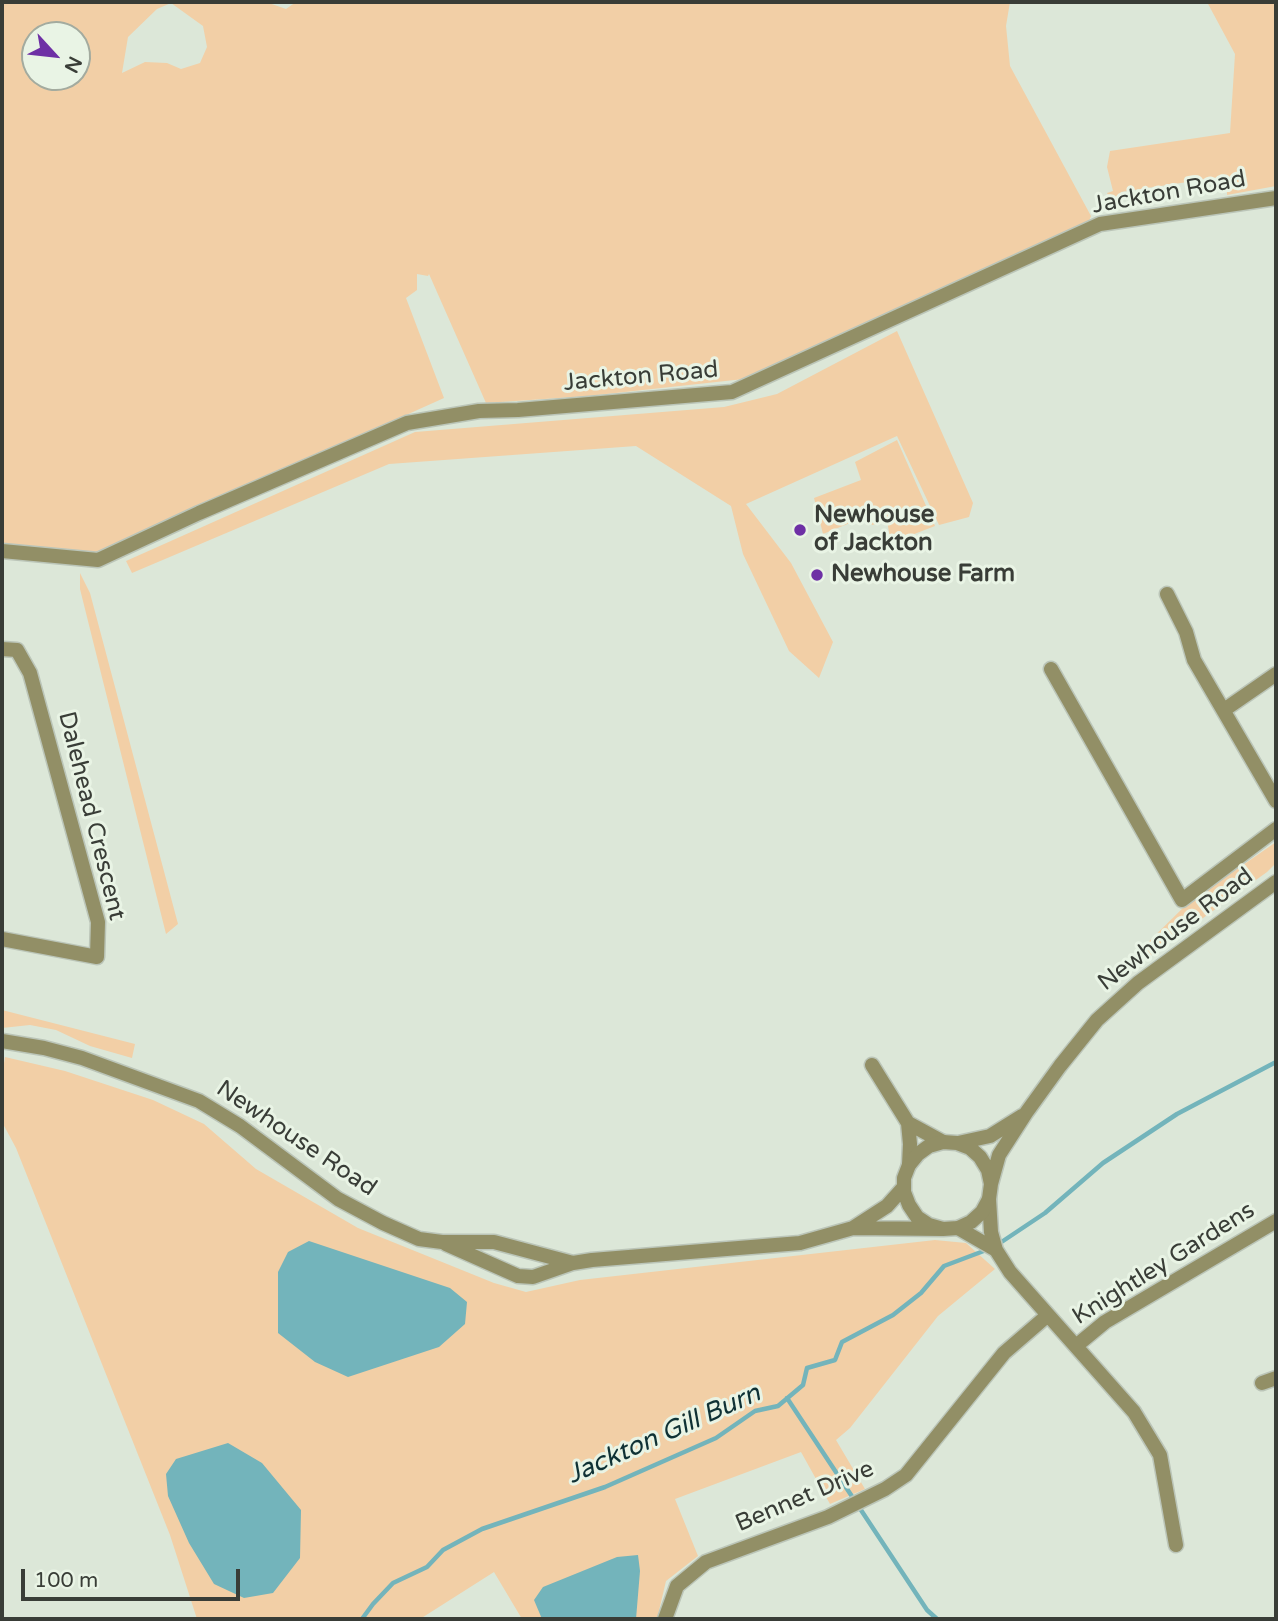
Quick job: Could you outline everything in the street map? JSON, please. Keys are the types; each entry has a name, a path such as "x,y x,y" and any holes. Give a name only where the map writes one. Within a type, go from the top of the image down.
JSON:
{"street":[{"name":"Jackton Road","path":"2,551 98,560 407,423 479,411 732,392 1100,224 1276,198"},
{"path":"1167,594 1186,632 1194,660 1276,801"},
{"name":"Dalehead Crescent","path":"2,649 17,650 30,673 98,922 97,957 2,939"},
{"path":"1051,669 1181,900 1276,829"},
{"path":"1224,710 1276,674"},
{"name":"Newhouse Road","path":"990,1191 999,1156 1026,1113 1097,1020 1138,983 1276,882"},
{"name":"Newhouse Road","path":"2,1041 82,1058 199,1101 240,1126 338,1199 419,1239 494,1242 573,1263"},
{"path":"872,1065 908,1123 911,1144 904,1187 909,1205 917,1217 929,1225 951,1228 996,1250"},
{"name":"Newhouse Road","path":"950,1142 990,1136 1026,1113"},
{"path":"908,1123 970,1148 981,1157 988,1170 991,1232 996,1250 1010,1272 1134,1412 1160,1455 1176,1545"},
{"path":"909,1165 923,1150 950,1142"},
{"name":"Newhouse Road","path":"853,1228 887,1206 904,1187"},
{"path":"951,1228 971,1222 982,1212 990,1191"},
{"name":"Knightley Gardens","path":"1076,1346 1105,1322 1276,1221"},
{"name":"Newhouse Road","path":"442,1242 518,1276 533,1277 573,1263 800,1243 853,1228 951,1228"},
{"name":"Bennet Drive","path":"665,1619 677,1586 706,1562 828,1517 885,1489 906,1475 1004,1353 1048,1315"},
{"path":"1262,1383 1276,1378"}],"shaded area":[{"path":"2,2 266,2 286,9 296,2 1010,2 1006,26 1010,66 1091,216 1088,224 753,378 588,396 486,403 429,274 417,274 417,290 406,298 444,398 97,554 2,545","holes":["171,3 203,26 207,47 200,63 181,69 167,63 145,62 122,73 128,37 157,9"]},
{"path":"1207,2 1276,2 1276,186 1227,195 1227,176 1121,192 1120,200 1112,202 1107,193 1113,191 1107,167 1110,151 1230,133 1235,54"},
{"path":"897,331 973,503 969,517 939,525 897,436 746,504 791,563 833,642 819,678 789,651 743,554 731,506 636,446 389,464 132,573 126,561 415,432 724,407 777,394"},
{"path":"897,440 935,526 891,543 887,521 872,525 867,516 823,534 814,498 861,480 855,462"},
{"path":"80,573 90,593 178,924 166,934 80,589"},
{"path":"1276,842 1276,863 1267,872 1135,967 1127,963 1187,904"},
{"path":"2,1010 135,1044 132,1058 90,1046 56,1030 30,1025 2,1028"},
{"path":"5,1057 65,1071 153,1100 204,1124 256,1169 358,1228 494,1283 526,1292 580,1280 935,1240 966,1243 995,1269 938,1316 850,1428 836,1440 865,1489 830,1504 801,1452 675,1499 698,1556 666,1581 657,1619 522,1619 494,1572 420,1619 197,1619 170,1535 16,1148 2,1122 2,1076"}],"water":[{"path":"309,1241 450,1288 467,1302 465,1324 439,1347 348,1377 315,1362 278,1333 278,1272 288,1252"},
{"path":"228,1443 262,1463 301,1510 300,1558 273,1593 244,1598 214,1584 189,1543 168,1496 166,1474 176,1459"},
{"path":"638,1555 640,1571 636,1619 542,1619 534,1600 543,1587 617,1557"}],"waterway":[{"name":"Jackton Gill Burn","path":"997,1245 1045,1213 1103,1163 1177,1114 1276,1062"},
{"name":"Jackton Gill Burn","path":"362,1619 393,1583 427,1567 443,1550 482,1529 605,1487 716,1438 755,1411 778,1406 803,1385 807,1368 835,1360 842,1342 893,1315 921,1293 944,1266 989,1249"},
{"path":"787,1398 927,1610 937,1619"}],"place":[{"name":"Newhouse of Jackton","path":"800,530"},
{"name":"Newhouse Farm","path":"817,575"}]}
